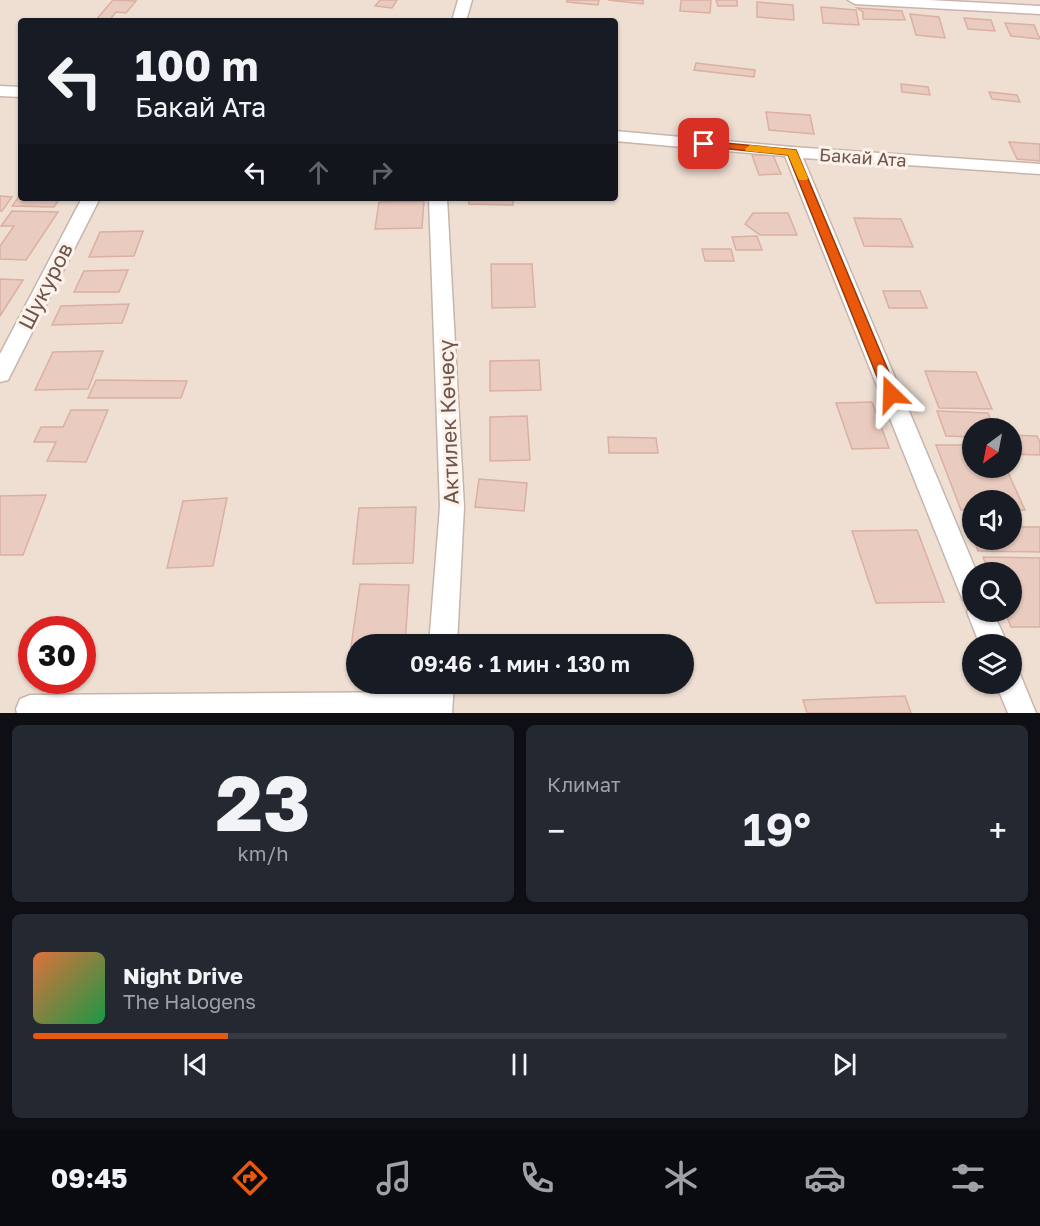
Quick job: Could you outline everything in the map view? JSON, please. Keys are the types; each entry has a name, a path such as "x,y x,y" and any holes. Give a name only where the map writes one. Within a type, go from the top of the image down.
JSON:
{"street":[{"path":"460,18 465,0"},
{"path":"855,0 1040,10"},
{"path":"0,91 18,92"},
{"name":"Бакай Ата","path":"618,136 792,153 1040,169"},
{"path":"792,153 962,567"},
{"name":"Шукуров","path":"0,374 89,201"},
{"name":"Актилек Көчөсү","path":"438,201 452,507 443,634"},
{"path":"1014,694 1022,713"},
{"path":"30,709 439,701"}],"shaded area":[{"path":"0,0 1040,0 1040,713 0,713"}],"building":[{"path":"113,0 136,1 126,13 116,12 111,18 98,18"},
{"path":"380,0 397,0 392,8 375,6"},
{"path":"567,0 599,0 598,5 567,2"},
{"path":"608,0 643,0 643,4"},
{"path":"681,0 711,0 710,13 680,11"},
{"path":"716,0 737,0 737,6 718,6"},
{"path":"757,2 793,5 794,20 757,17"},
{"path":"821,7 856,10 859,25 823,23"},
{"path":"857,8 902,11 905,20 863,19 863,12"},
{"path":"910,14 939,17 945,38 916,35"},
{"path":"964,18 991,20 995,31 968,29"},
{"path":"1005,23 1034,25 1040,39 1011,36"},
{"path":"696,63 755,70 754,77 694,70"},
{"path":"901,84 928,87 930,95 902,92"},
{"path":"989,92 1017,95 1020,102 992,99"},
{"path":"766,112 810,115 814,134 769,130"},
{"path":"1009,142 1040,144 1040,161 1017,159"},
{"path":"752,155 773,155 781,174 759,175"},
{"path":"0,196 12,197 2,211 0,211"},
{"path":"18,198 18,201 58,201 54,207 12,206"},
{"path":"424,201 422,228 375,229 379,202"},
{"path":"469,201 513,201 513,205 469,204"},
{"path":"12,211 58,212 26,260 0,259 0,246 14,226 1,226"},
{"path":"753,213 788,213 797,235 760,235 745,224"},
{"path":"854,218 901,219 913,247 864,246"},
{"path":"143,231 134,256 89,257 100,232"},
{"path":"757,236 762,250 736,250 732,237"},
{"path":"702,249 731,249 734,261 705,261"},
{"path":"491,264 532,264 535,307 492,308"},
{"path":"128,270 119,292 74,292 84,271"},
{"path":"0,279 23,280 0,316"},
{"path":"883,291 920,291 927,308 889,308"},
{"path":"129,304 122,323 52,325 61,306"},
{"path":"103,351 88,389 35,390 53,352"},
{"path":"539,360 541,390 490,391 490,361"},
{"path":"925,371 976,372 992,409 939,408"},
{"path":"96,380 187,381 181,398 88,398"},
{"path":"872,402 889,448 852,449 836,403"},
{"path":"71,410 108,410 86,462 47,461 56,442 34,442 41,427 63,427"},
{"path":"937,411 988,413 990,418 962,418 962,437 946,436"},
{"path":"527,416 530,460 490,461 490,417"},
{"path":"1022,435 1037,436 1040,442 1040,455 1022,454"},
{"path":"608,437 656,438 658,453 609,453"},
{"path":"936,445 962,445 962,478 1011,478 1016,490 962,490 961,510"},
{"path":"479,479 527,483 524,511 475,507"},
{"path":"46,495 23,555 0,555 0,496"},
{"path":"227,498 213,566 167,568 183,501"},
{"path":"416,507 413,563 353,564 359,508"},
{"path":"1022,527 1040,527 1040,552 978,551 1022,550"},
{"path":"917,530 944,602 876,603 852,531"},
{"path":"983,557 1040,558 1040,627 1011,627 1009,622 1022,622 1022,562 985,562"},
{"path":"360,584 409,585 406,634 353,634"},
{"path":"905,696 911,713 807,713 803,700"}],"slow traffic":[{"path":"750,149 792,153 803,178"}],"route":[{"path":"704,144 792,153 891,394"}]}
